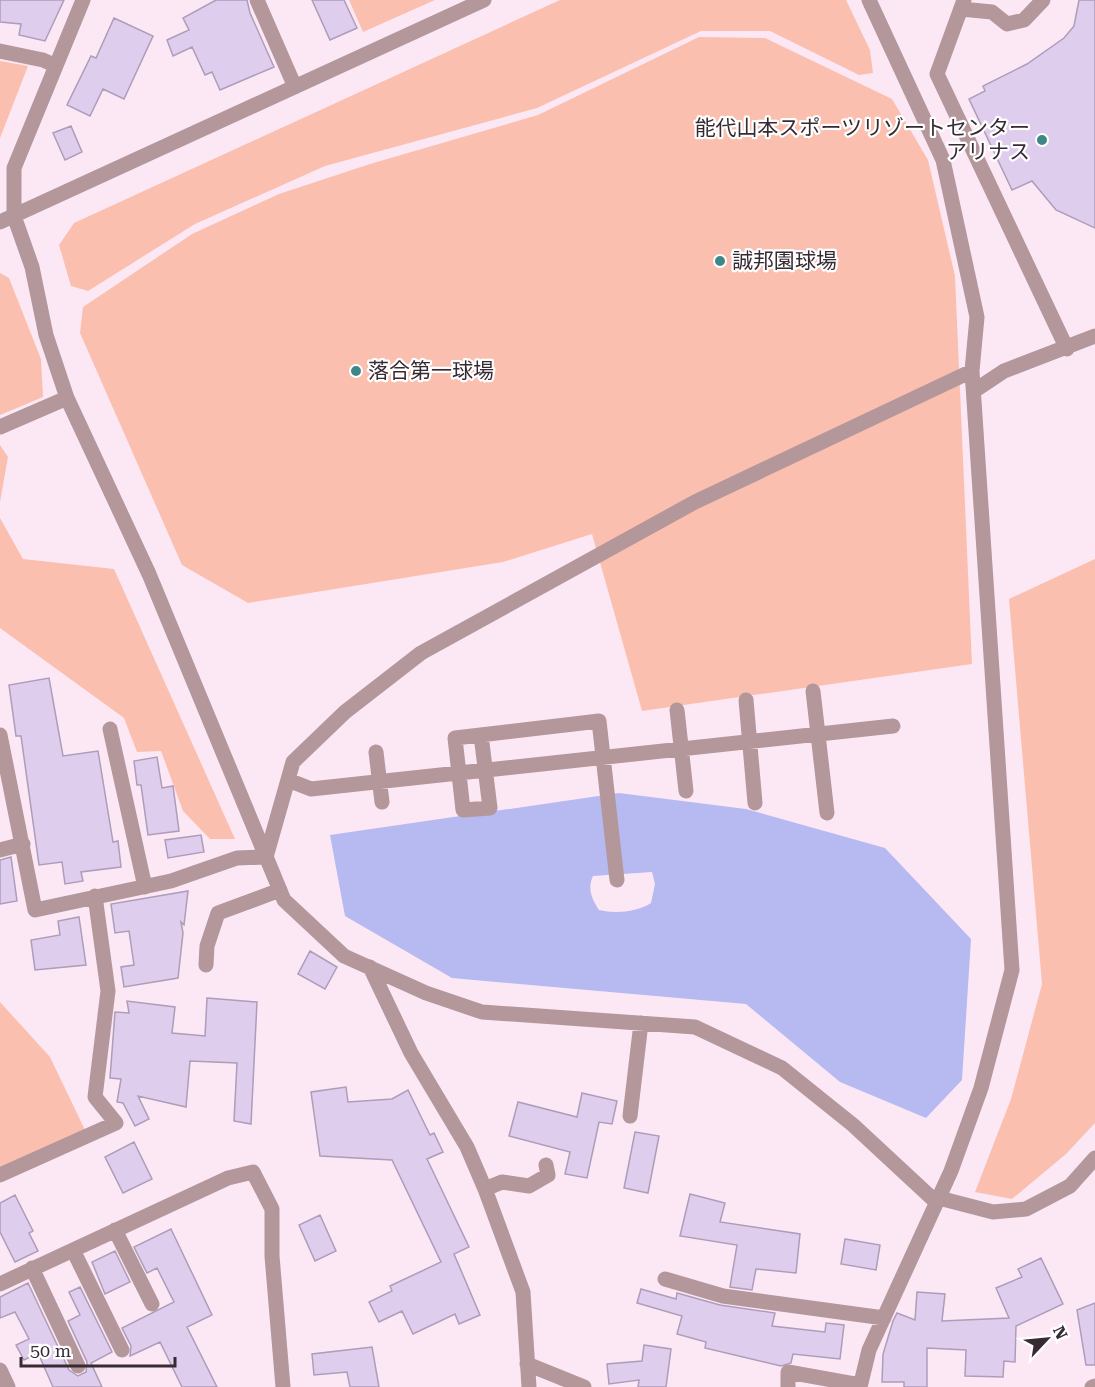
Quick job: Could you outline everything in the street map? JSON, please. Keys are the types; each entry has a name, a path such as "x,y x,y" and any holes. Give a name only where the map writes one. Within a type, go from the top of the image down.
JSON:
{"street":[{"path":"83,0 54,65 14,168 7,219 32,267 46,335 68,398 149,574 284,900 344,956 426,993 482,1012 696,1027 782,1068 853,1125 937,1200 993,1212 1026,1209 1070,1186 1095,1158"},
{"path":"257,0 296,87"},
{"path":"7,219 484,0"},
{"path":"788,1387 788,1372 860,1386 869,1350 937,1200 981,1088 1011,970 972,371 977,317 943,160 869,0"},
{"path":"1043,0 1024,20 1007,24 992,12 963,4 937,74 1067,349"},
{"path":"0,51 43,60 54,65"},
{"path":"974,391 1004,371 1067,349 1095,336"},
{"path":"266,857 293,762 345,712 421,653 694,502 972,371"},
{"path":"0,427 68,398"},
{"path":"813,691 827,813"},
{"path":"746,700 755,803"},
{"path":"677,710 686,791"},
{"path":"481,735 490,808 463,810 455,738 599,721 617,880"},
{"path":"288,780 311,789 893,726"},
{"path":"110,729 145,887"},
{"path":"0,735 35,910 145,887 237,858 266,857"},
{"path":"376,752 382,802"},
{"path":"0,850 23,844"},
{"path":"206,964 207,945 218,913 280,890"},
{"path":"0,1175 116,1123 95,1097 108,991 95,896"},
{"path":"370,967 411,1053 466,1147 485,1189 523,1292 529,1387"},
{"path":"630,1116 641,1023"},
{"path":"485,1189 502,1182 529,1186 548,1175 546,1165"},
{"path":"0,1284 228,1178 253,1172 272,1209 272,1256 283,1387"},
{"path":"115,1230 152,1304"},
{"path":"73,1250 122,1350"},
{"path":"33,1269 78,1366"},
{"path":"665,1280 723,1296 884,1318"},
{"path":"527,1364 584,1387"},
{"path":"0,1370 8,1387"}],"shaded area":[{"path":"349,0 435,0 363,32"},
{"path":"560,0 846,0 870,50 873,73 859,75 770,31 701,31 537,108 325,166 195,224 88,291 71,286 59,245 74,223"},
{"path":"699,37 765,38 892,99 928,160 955,276 972,664 642,711 592,534 503,562 248,603 182,565 80,333 83,307 192,234 279,194 370,164 538,115"},
{"path":"0,61 28,66 0,138"},
{"path":"0,273 9,278 41,359 43,397 0,415"},
{"path":"0,445 8,457 0,502"},
{"path":"0,518 23,559 114,569 235,839 210,839 183,811 161,751 137,752 124,718 0,628"},
{"path":"1095,559 1095,1123 1066,1154 1012,1199 975,1192 1011,1099 1042,984 1009,599"},
{"path":"0,1002 50,1057 85,1130 0,1170"}],"water":[{"path":"619,793 746,809 885,848 971,939 962,1080 926,1118 840,1082 746,1004 452,978 345,916 330,835","holes":["652,872 655,884 651,903 626,911 599,910 590,890 593,876"]}],"building":[{"path":"0,0 64,0 45,41 19,35 21,24 0,22"},
{"path":"216,0 247,0 250,13 274,67 220,90 212,72 205,75 192,47 173,56 167,40 189,30 183,18"},
{"path":"312,0 344,0 357,28 330,40"},
{"name":"能代山本スポーツリゾートセンター アリナス","path":"1079,0 1095,0 1095,228 1056,210 1032,181 1012,190 969,99 985,91 983,86 1027,64 1064,38 1074,26"},
{"path":"114,18 153,36 124,99 103,89 90,116 67,105 91,56 96,58"},
{"path":"71,126 82,152 65,160 53,133"},
{"path":"49,678 63,756 98,751 113,842 118,841 121,867 81,872 83,881 65,884 62,862 39,865 21,736 16,736 9,685"},
{"path":"157,757 162,788 173,786 179,831 148,835 141,785 137,785 134,761"},
{"path":"201,835 204,852 168,858 165,840"},
{"path":"11,857 17,901 0,904 0,860"},
{"path":"188,891 184,925 181,922 183,933 178,978 124,987 121,967 134,965 129,931 115,933 111,904"},
{"path":"79,917 86,965 35,970 31,940 60,935 58,921"},
{"path":"310,951 337,967 325,989 298,974"},
{"path":"207,998 257,1002 251,1124 234,1121 237,1063 190,1061 186,1107 138,1096 149,1119 135,1126 123,1103 117,1102 121,1079 110,1078 115,1012 129,1013 127,1001 175,1007 172,1033 205,1036"},
{"path":"346,1087 348,1102 392,1099 408,1090 430,1135 434,1133 443,1152 427,1159 469,1247 454,1254 480,1315 459,1324 455,1314 413,1334 402,1311 379,1322 369,1302 392,1291 390,1286 441,1262 392,1160 320,1156 311,1092"},
{"path":"582,1093 617,1101 612,1124 599,1122 587,1178 565,1174 570,1152 509,1136 518,1102 577,1117"},
{"path":"635,1132 659,1136 648,1193 624,1188"},
{"path":"134,1142 152,1179 123,1193 105,1157"},
{"path":"690,1194 725,1203 720,1222 800,1234 796,1273 756,1269 752,1290 730,1287 737,1245 680,1236"},
{"path":"15,1195 33,1231 29,1233 38,1251 15,1262 0,1232 0,1203"},
{"path":"320,1215 336,1251 315,1261 299,1225"},
{"path":"171,1229 212,1315 187,1327 217,1387 182,1387 160,1342 130,1356 131,1346 122,1328 174,1302 157,1268 147,1273 134,1247"},
{"path":"845,1239 880,1245 876,1270 841,1264"},
{"path":"115,1251 130,1282 105,1294 92,1262"},
{"path":"1041,1258 1063,1304 1016,1326 1015,1362 1004,1361 1003,1377 965,1376 966,1350 927,1348 927,1387 904,1387 904,1382 882,1382 883,1354 893,1321 897,1313 915,1320 917,1292 945,1294 942,1321 1009,1318 996,1288 1022,1277 1018,1269"},
{"path":"28,1283 69,1370 78,1376 86,1372 87,1362 68,1321 80,1315 69,1292 80,1287 112,1352 91,1363 102,1387 53,1387 38,1353 24,1360 16,1345 29,1339 15,1312 0,1318 0,1297"},
{"path":"641,1289 676,1299 677,1293 720,1305 775,1313 772,1326 825,1332 826,1323 844,1325 840,1359 793,1354 791,1363 781,1366 705,1348 706,1342 677,1334 682,1316 637,1303"},
{"path":"1095,1303 1095,1365 1086,1365 1077,1310"},
{"path":"644,1345 671,1349 666,1387 638,1387 639,1380 609,1384 607,1364 642,1361"},
{"path":"372,1347 379,1387 350,1387 347,1372 314,1375 312,1354"}],"place":[{"name":"能代山本スポーツリゾートセンター アリナス","path":"1042,140"},
{"name":"誠邦園球場","path":"720,261"},
{"name":"落合第一球場","path":"356,371"}]}
